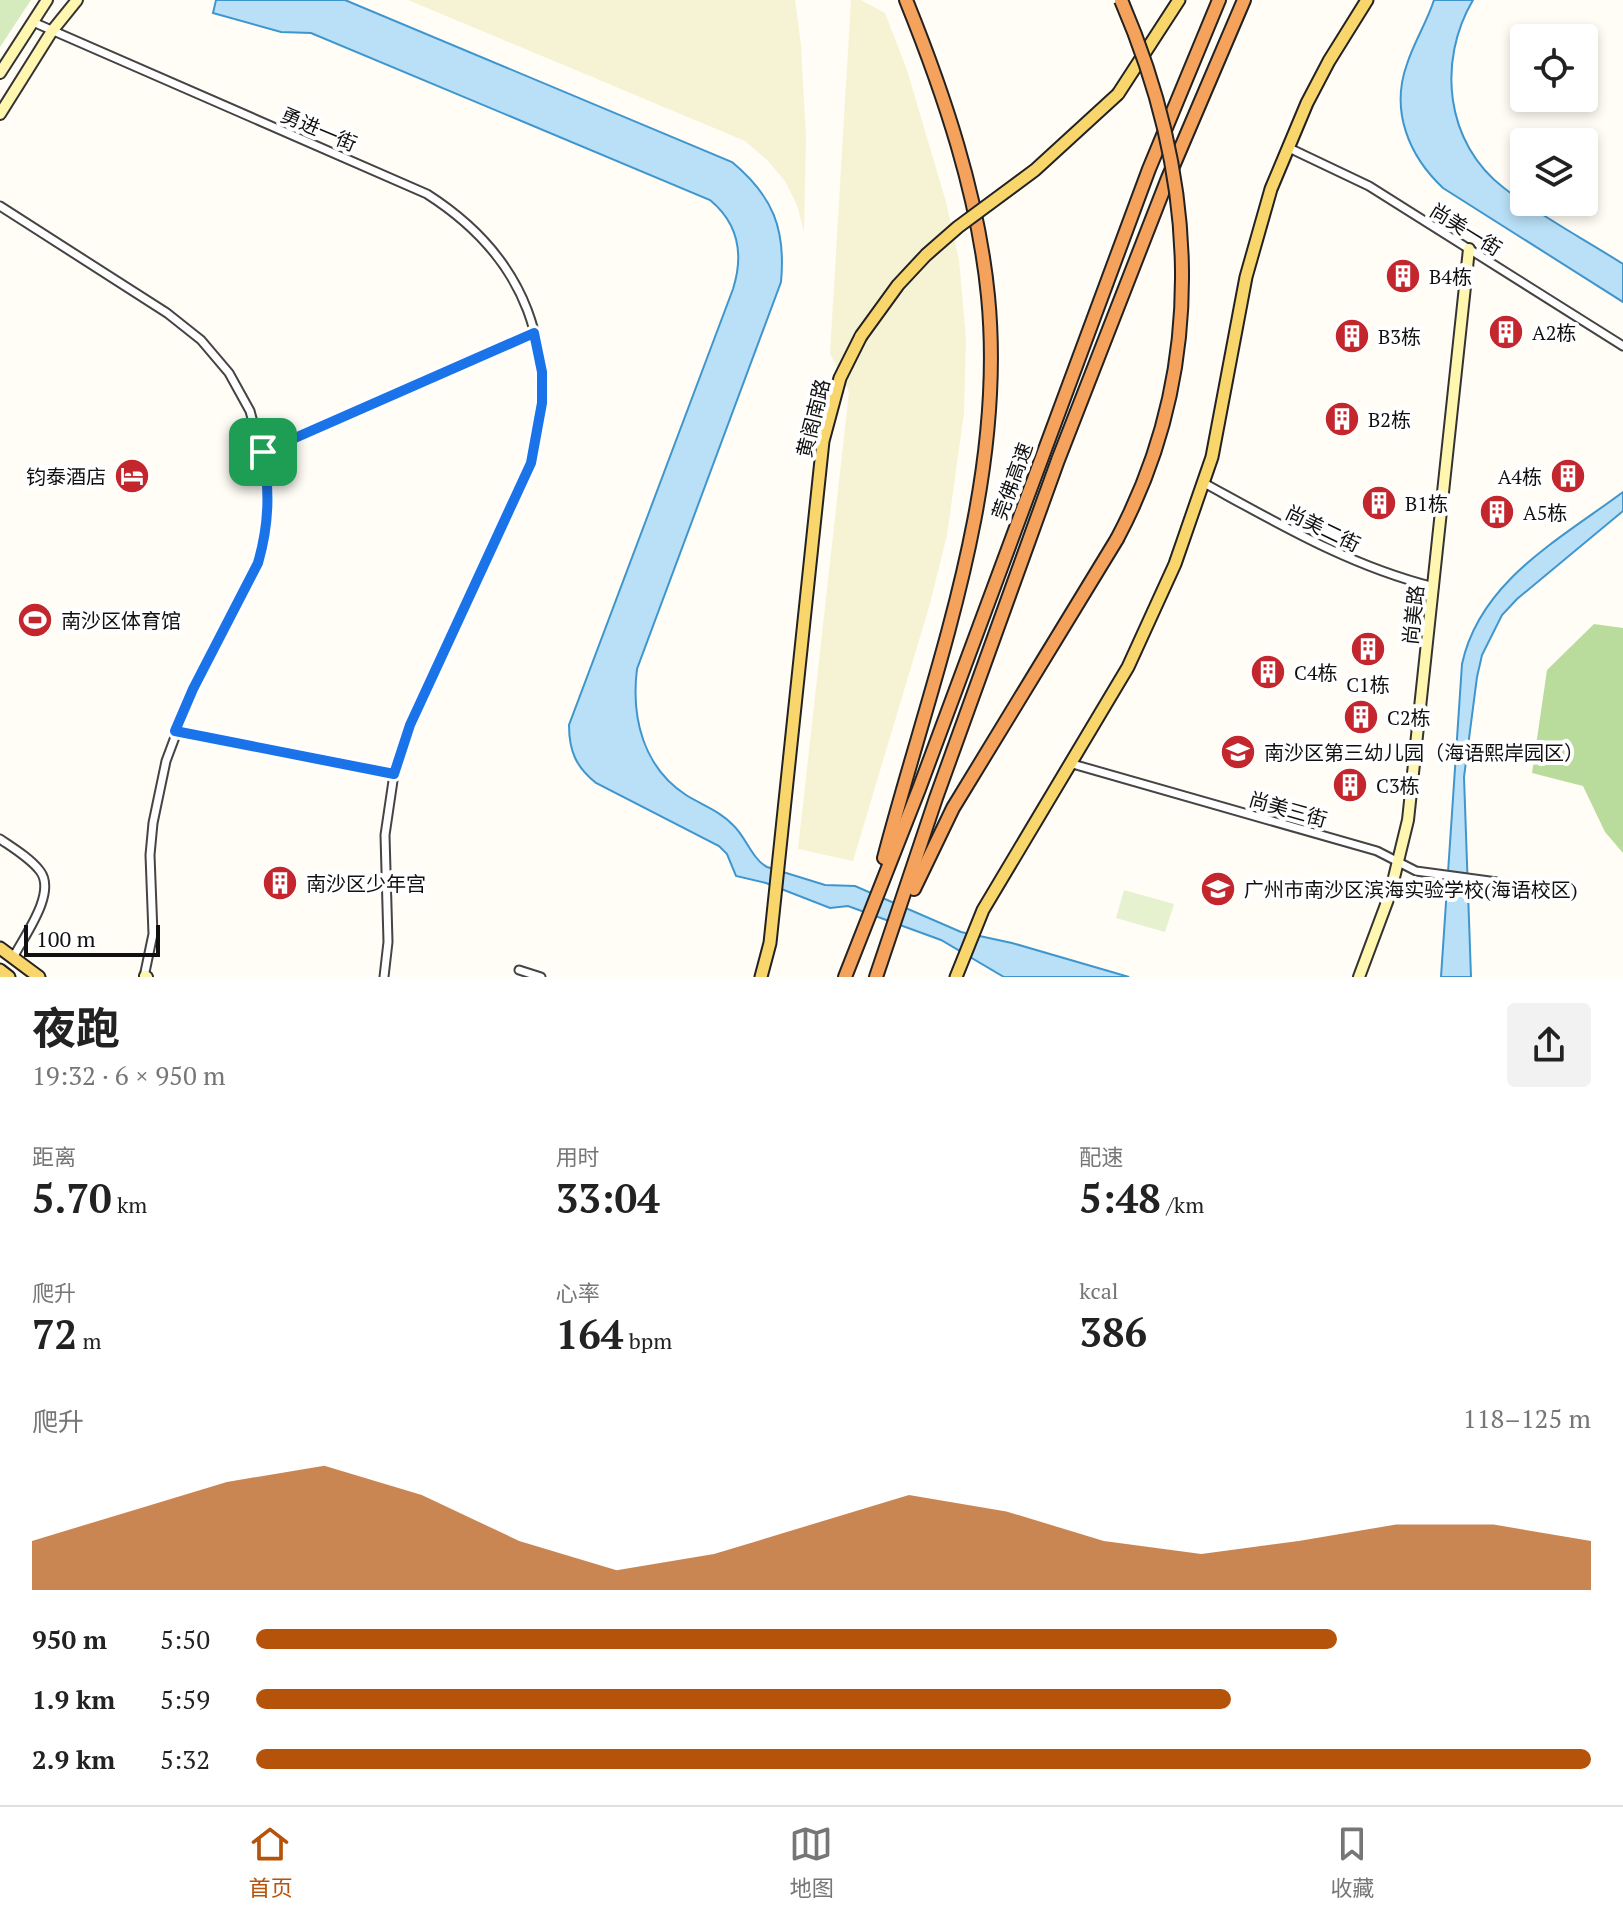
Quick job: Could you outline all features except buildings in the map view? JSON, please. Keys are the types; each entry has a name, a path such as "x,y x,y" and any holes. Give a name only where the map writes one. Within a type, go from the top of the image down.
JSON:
{"highway":[{"path":"869,911 971,540 990,383 988,297 970,196 947,113 906,0"},
{"path":"893,933 953,808 1117,539 1134,507 1162,428 1177,357 1183,278 1176,189 1160,112 1146,64 1121,0"},
{"name":"莞佛高速","path":"845,977 919,789 1149,169 1219,0"},
{"name":"莞佛高速","path":"876,977 936,798 1058,460 1168,178 1244,0"}],"main road":[{"name":"黄阁南路","path":"761,977 770,943 823,441 840,378 861,336 898,285 942,240 1035,170 1118,94 1179,0"},
{"path":"956,977 983,910 1128,667 1175,564 1212,457 1246,277 1262,218 1287,147 1329,61 1367,0"},
{"path":"0,948 39,977"},
{"path":"0,970 9,977"}],"street":[{"path":"0,73 47,0"},
{"path":"0,114 52,31 76,1"},
{"name":"勇进一街","path":"33,22 427,194 471,226 490,246 519,291 534,333 542,372 542,403 531,463 410,725 394,774 385,835 388,942 384,977"},
{"name":"尚美一街","path":"1287,147 1369,186 1623,346"},
{"path":"0,206 167,313 201,340 240,391 263,452 268,508 258,563 193,689 166,761 153,823 150,855 154,913 145,977"},
{"name":"尚美路","path":"1359,977 1399,862 1411,801 1469,249"},
{"path":"263,452 534,333"},
{"name":"尚美二街","path":"1204,483 1327,550 1390,575 1434,587"},
{"path":"175,731 394,774"},
{"name":"尚美三街","path":"1069,763 1377,851 1416,871 1497,882"},
{"path":"0,839 38,869 46,884 46,896 13,958"},
{"path":"519,970 541,977"}],"shaded area":[{"path":"408,0 795,0 801,45 806,138 804,232 797,205 785,181 745,141"},
{"path":"851,0 861,0 885,13 907,70 946,202 959,260 966,338 964,413 947,535 929,607 853,861 798,849 849,392 830,353"}],"green space":[{"path":"0,0 31,0 0,47"},
{"path":"1594,624 1623,628 1623,853 1605,832 1583,786 1532,773 1547,670"},
{"path":"1124,890 1174,904 1165,932 1116,918"}],"water":[{"path":"216,0 345,0 732,162 746,175 767,201 779,230 781,282 637,669 636,705 643,740 650,755 671,784 728,820 757,859 767,867 825,885 855,886 961,932 1012,943 1129,977 1004,977 941,940 848,906 830,908 766,883 736,876 727,854 719,846 596,783 583,771 572,751 569,725 733,289 738,252 733,229 710,200 311,33 281,32 213,13"},
{"path":"1434,0 1473,0 1454,49 1451,74 1459,125 1469,148 1484,170 1510,192 1510,216 1544,216 1623,264 1623,302 1443,188 1431,175 1412,147 1402,115 1402,82"},
{"path":"1623,492 1623,511 1517,599 1502,615 1482,655 1464,777 1471,977 1441,977 1462,664 1472,635 1504,585 1526,564"}],"place":[{"name":"B4栋","path":"1403,276"},
{"name":"A2栋","path":"1506,332"},
{"name":"B3栋","path":"1352,336"},
{"name":"B2栋","path":"1342,419"},
{"name":"钧泰酒店","path":"132,476"},
{"name":"A4栋","path":"1568,476"},
{"name":"B1栋","path":"1379,503"},
{"name":"A5栋","path":"1497,512"},
{"name":"南沙区体育馆","path":"35,620"},
{"name":"C1栋","path":"1368,649"},
{"name":"C4栋","path":"1268,672"},
{"name":"C2栋","path":"1361,717"},
{"name":"南沙区第三幼儿园（海语熙岸园区）","path":"1238,752"},
{"name":"C3栋","path":"1350,785"},
{"name":"南沙区少年宫","path":"280,883"},
{"name":"广州市南沙区滨海实验学校(海语校区)","path":"1218,889"}],"route":[{"path":"534,333 542,372 542,403 531,463 410,725 394,774 175,731 193,689 258,563 268,519 269,497 263,452 534,333"}]}
